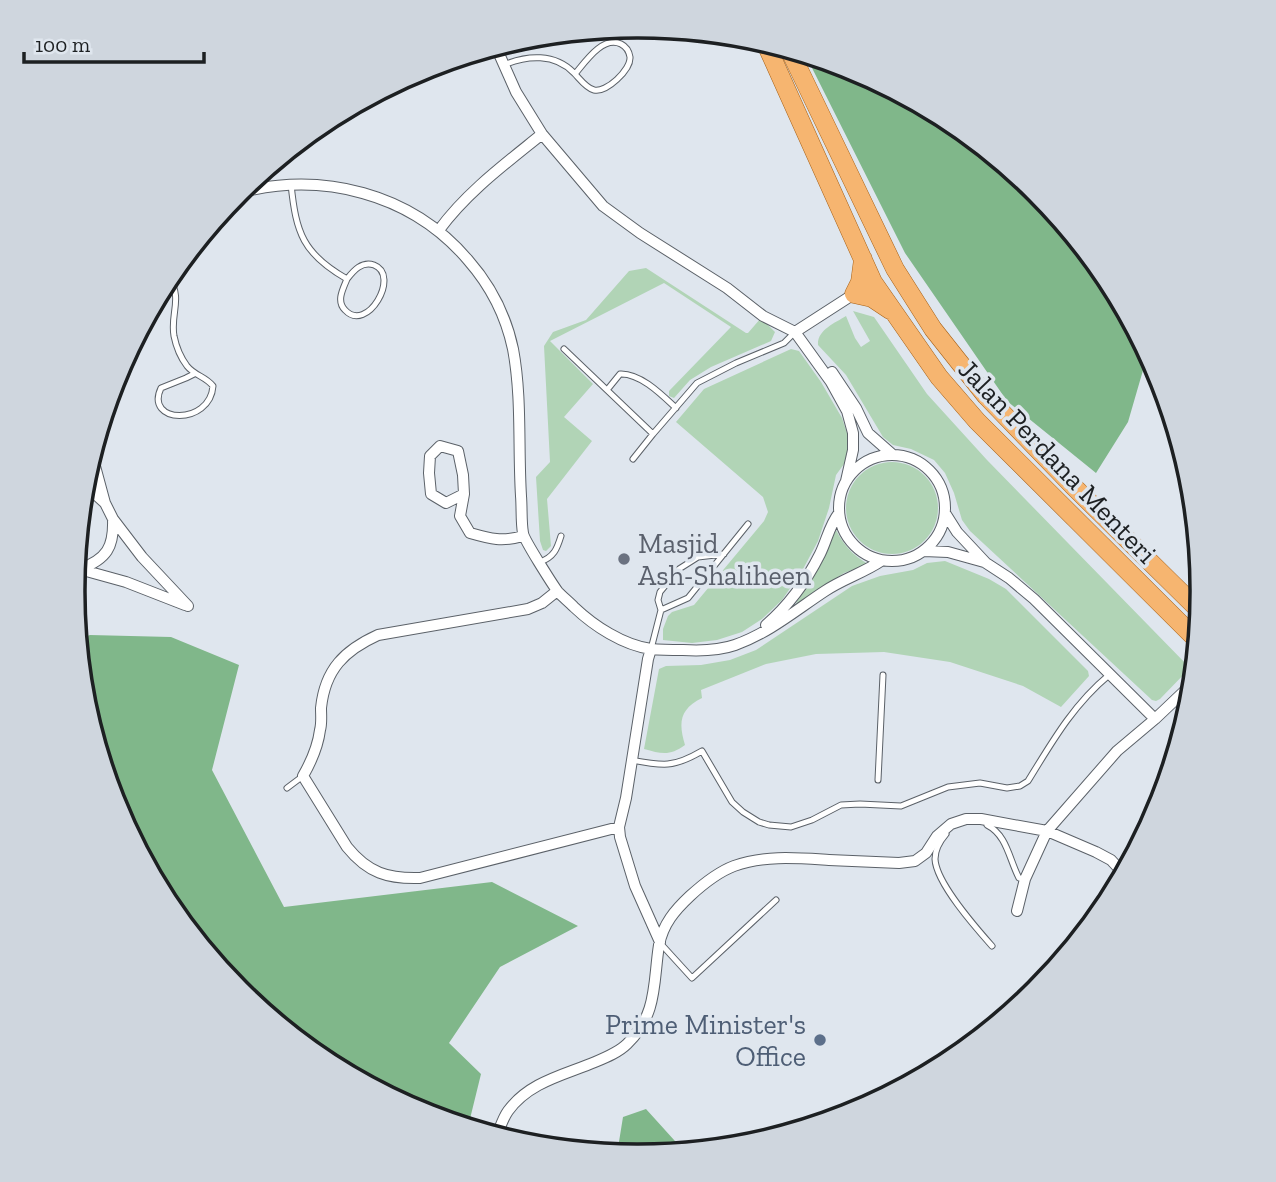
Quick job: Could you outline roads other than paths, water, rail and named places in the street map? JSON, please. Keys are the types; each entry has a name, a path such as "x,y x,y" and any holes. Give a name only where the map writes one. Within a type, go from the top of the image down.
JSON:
{"main road":[{"name":"Jalan Perdana Menteri","path":"771,55 873,282 939,377 977,421 1189,632"},
{"name":"Jalan Perdana Menteri","path":"794,61 895,269 933,329 986,396 1190,601"},
{"path":"863,260 860,282 854,294 872,298 895,314"},
{"path":"1119,532 1129,555 1189,616"}],"street":[{"path":"500,56 516,92 542,135 603,206 640,233 727,288 763,316 795,332 835,376 869,433 893,455"},
{"path":"439,230 456,208 488,177 542,135"},
{"path":"261,187 313,184 381,198 400,206 439,230 478,272 507,324 513,351 523,536 557,591 607,632 651,649 705,652 734,645 779,623 844,579 881,561"},
{"path":"795,332 895,269"},
{"path":"808,348 847,411 853,433 853,450 840,496 839,513 843,530 852,544 865,555 881,561 896,562 924,551 942,528 944,496 937,480 926,466 910,458 893,455 875,457 859,467 846,481"},
{"path":"464,494 446,503 431,494 430,456 440,446 458,452 464,494 460,516 470,533 489,539 507,540 523,536"},
{"path":"86,571 126,582 188,606 142,557 113,519 105,503 98,476"},
{"path":"94,493 105,503"},
{"path":"753,637 795,594 821,552 831,523 839,513"},
{"path":"945,513 957,532 986,563 1034,599 1155,719"},
{"path":"86,566 95,564 107,552 114,536 113,519"},
{"path":"924,551 948,552 986,563"},
{"path":"557,591 542,603 528,609 378,635 345,654 328,680 324,693 321,729 316,748 303,776 354,856 374,871 389,877 420,878 619,827"},
{"path":"651,649 619,827 635,886 660,942"},
{"path":"1017,911 1025,879 1047,831 1117,751 1181,695"},
{"path":"501,1126 508,1112 527,1093 546,1080 610,1056 627,1045 650,1010 660,942 666,922 678,907 702,886 732,866 767,858 899,863 915,861 926,853 937,836 950,824 966,819 981,819 1047,831 1096,852 1117,866"}],"lane":[{"path":"504,65 533,57 560,63 589,88 597,91 606,88 626,70 630,54 626,47 618,42 608,43 597,50 575,74"},
{"path":"291,184 296,222 303,240 331,270 347,279"},
{"path":"371,264 383,272 383,290 374,306 360,317 351,315 342,308 340,299 347,279 363,265 371,264"},
{"path":"175,291 174,335 178,349 194,374 206,378 213,386 212,395 200,410 180,416 161,410 158,401 161,388 194,374"},
{"path":"633,459 698,383 736,363 784,343 795,332"},
{"path":"564,349 653,434"},
{"path":"607,390 620,374 630,373 676,408"},
{"path":"662,610 688,598 748,524"},
{"path":"540,562 555,552 561,536"},
{"path":"651,649 662,610 658,600 660,592 679,569 698,557 724,554"},
{"path":"878,780 883,675"},
{"path":"631,760 661,766 676,764 702,751 732,802 759,822 791,827 841,805 901,807 948,787 980,783 1007,788 1020,786 1028,781 1071,713 1109,675"},
{"path":"287,788 303,776"},
{"path":"992,946 974,926 937,870 935,856 940,841 948,831 957,826 975,821 990,826 1002,838 1019,877 1025,879"},
{"path":"660,942 692,978 776,900"}],"place":[{"name":"Masjid Ash-Shaliheen","path":"624,559"},
{"name":"Prime Minister's Office","path":"820,1040"}]}
